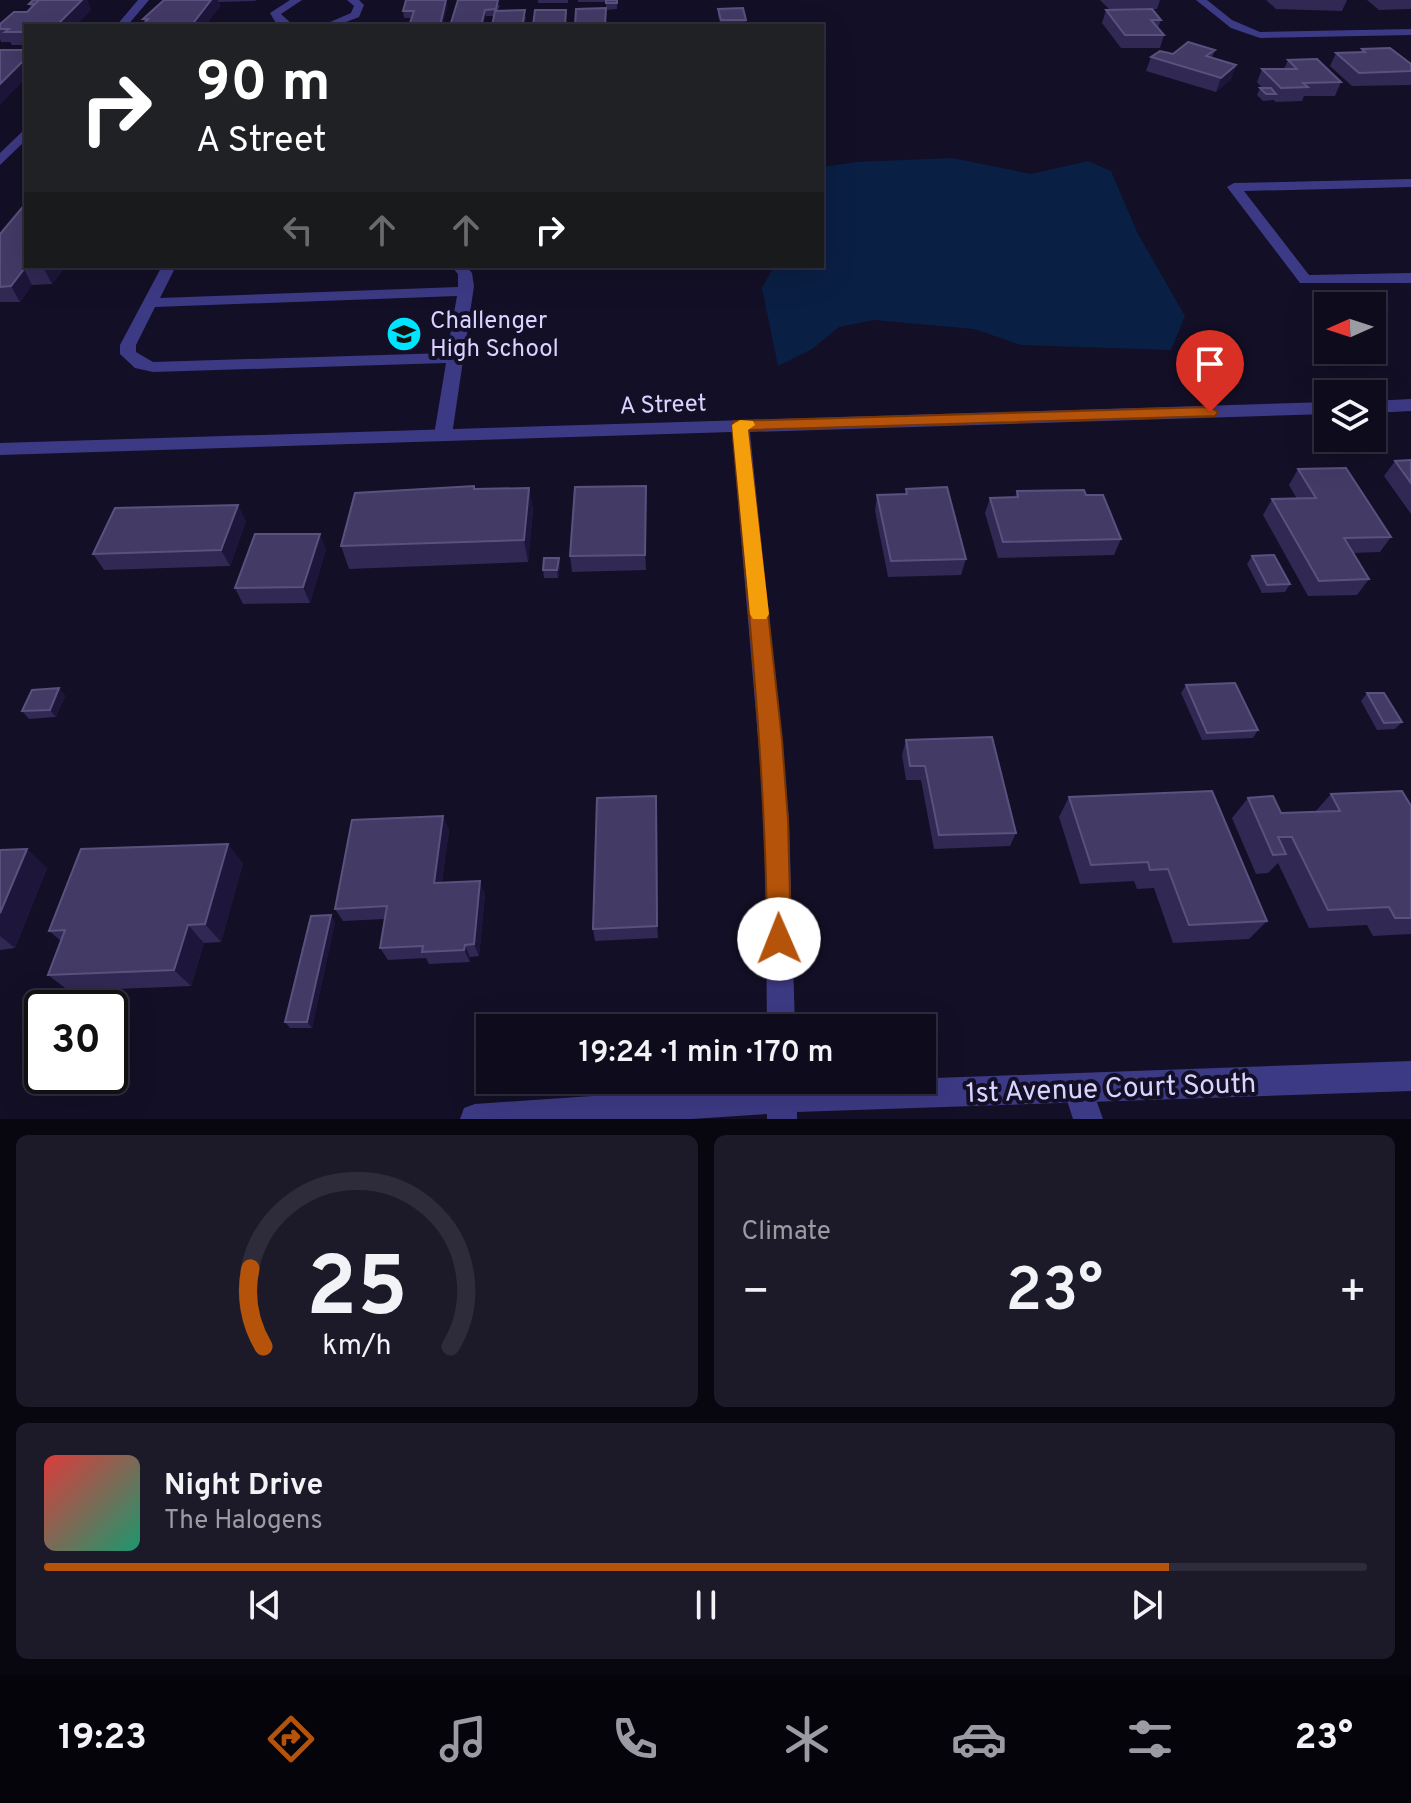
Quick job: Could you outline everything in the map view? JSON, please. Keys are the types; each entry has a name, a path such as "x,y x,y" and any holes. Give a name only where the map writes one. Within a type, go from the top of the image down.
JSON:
{"street":[{"path":"123,24 144,0"},
{"path":"331,24 355,15 359,5 352,0"},
{"path":"1201,0 1222,20 1243,32 1276,36 1411,32"},
{"path":"284,24 275,13 291,1"},
{"path":"0,161 24,134"},
{"path":"1411,183 1234,187 1305,280 1411,278"},
{"path":"168,268 128,345 128,354 141,364 153,367 455,358"},
{"path":"443,435 465,291 465,273 460,268"},
{"path":"150,303 465,291"},
{"path":"1386,406 1411,405"},
{"name":"A Street","path":"0,449 1314,408"},
{"path":"740,425 777,820 781,1014"},
{"name":"1st Avenue Court South","path":"475,1119 782,1099 1411,1076"},
{"path":"1078,1088 1088,1119"}],"water":[{"path":"952,158 1031,174 1088,161 1111,171 1137,232 1185,316 1171,350 1021,345 974,329 874,320 839,327 812,349 778,366 762,288 773,268 824,268 824,167 856,162"}],"building":[{"path":"39,0 82,0 58,24 24,24 24,32 0,29 0,24 14,12 27,12"},
{"path":"164,0 211,0 193,24 144,24 148,19 143,19"},
{"path":"406,0 446,0 440,24 410,24 414,11 403,11"},
{"path":"458,0 498,0 496,9 485,10 482,24 451,24"},
{"path":"606,8 605,24 575,24 576,9"},
{"path":"743,8 746,20 721,20 718,9"},
{"path":"1152,9 1161,20 1151,20 1164,35 1125,35 1106,10"},
{"path":"525,10 522,24 492,24 495,11"},
{"path":"535,10 566,10 565,24 533,24"},
{"path":"1188,42 1215,50 1206,56 1236,65 1221,78 1151,57 1160,51 1173,54"},
{"path":"1390,48 1411,64 1411,71 1359,73 1336,53 1365,52 1362,49"},
{"path":"0,50 24,50 24,60 0,84"},
{"path":"1317,59 1341,82 1303,83 1308,87 1281,88 1262,69 1297,69 1288,60"},
{"path":"1260,88 1271,88 1276,94 1266,94"},
{"path":"24,205 24,268 44,269 24,269 11,286 0,287 0,234"},
{"path":"1411,460 1411,483 1395,461"},
{"path":"1346,468 1391,537 1344,538 1369,579 1319,581 1272,499 1316,498 1298,469"},
{"path":"474,486 474,489 529,488 524,540 341,546 355,493"},
{"path":"646,486 645,555 570,556 575,487"},
{"path":"947,487 966,559 891,561 877,495 907,494 906,489"},
{"path":"1084,490 1086,495 1103,495 1121,539 1003,542 990,498 1018,497 1017,491"},
{"path":"238,505 221,550 93,554 115,508"},
{"path":"255,534 320,534 303,587 235,588"},
{"path":"1274,555 1290,584 1267,585 1252,556"},
{"path":"544,558 559,558 557,570 543,570"},
{"path":"1235,683 1258,730 1207,733 1186,685"},
{"path":"59,688 50,710 22,711 32,690"},
{"path":"1367,693 1384,693 1402,722 1384,723"},
{"path":"992,737 1016,833 939,835 925,766 910,766 906,740"},
{"path":"1212,791 1267,921 1189,925 1168,869 1150,870 1148,862 1091,865 1069,797"},
{"path":"1402,791 1411,806 1411,918 1395,918 1389,907 1328,910 1292,837 1278,837 1286,854 1273,855 1248,798 1273,796 1281,813 1340,811 1331,794"},
{"path":"656,796 657,926 593,929 597,798"},
{"path":"443,816 434,883 480,881 474,944 465,945 464,950 422,952 423,946 380,948 387,906 335,909 352,820"},
{"path":"228,844 205,924 188,925 174,970 48,975 65,930 49,931 81,849"},
{"path":"27,849 0,913 0,850"},
{"path":"331,915 307,1022 285,1022 311,916"}],"slow traffic":[{"path":"747,425 740,425 759,614"}],"place":[{"name":"Challenger High School","path":"404,334"}],"route":[{"path":"779,939 777,820 767,687 740,425 1210,412"}]}
